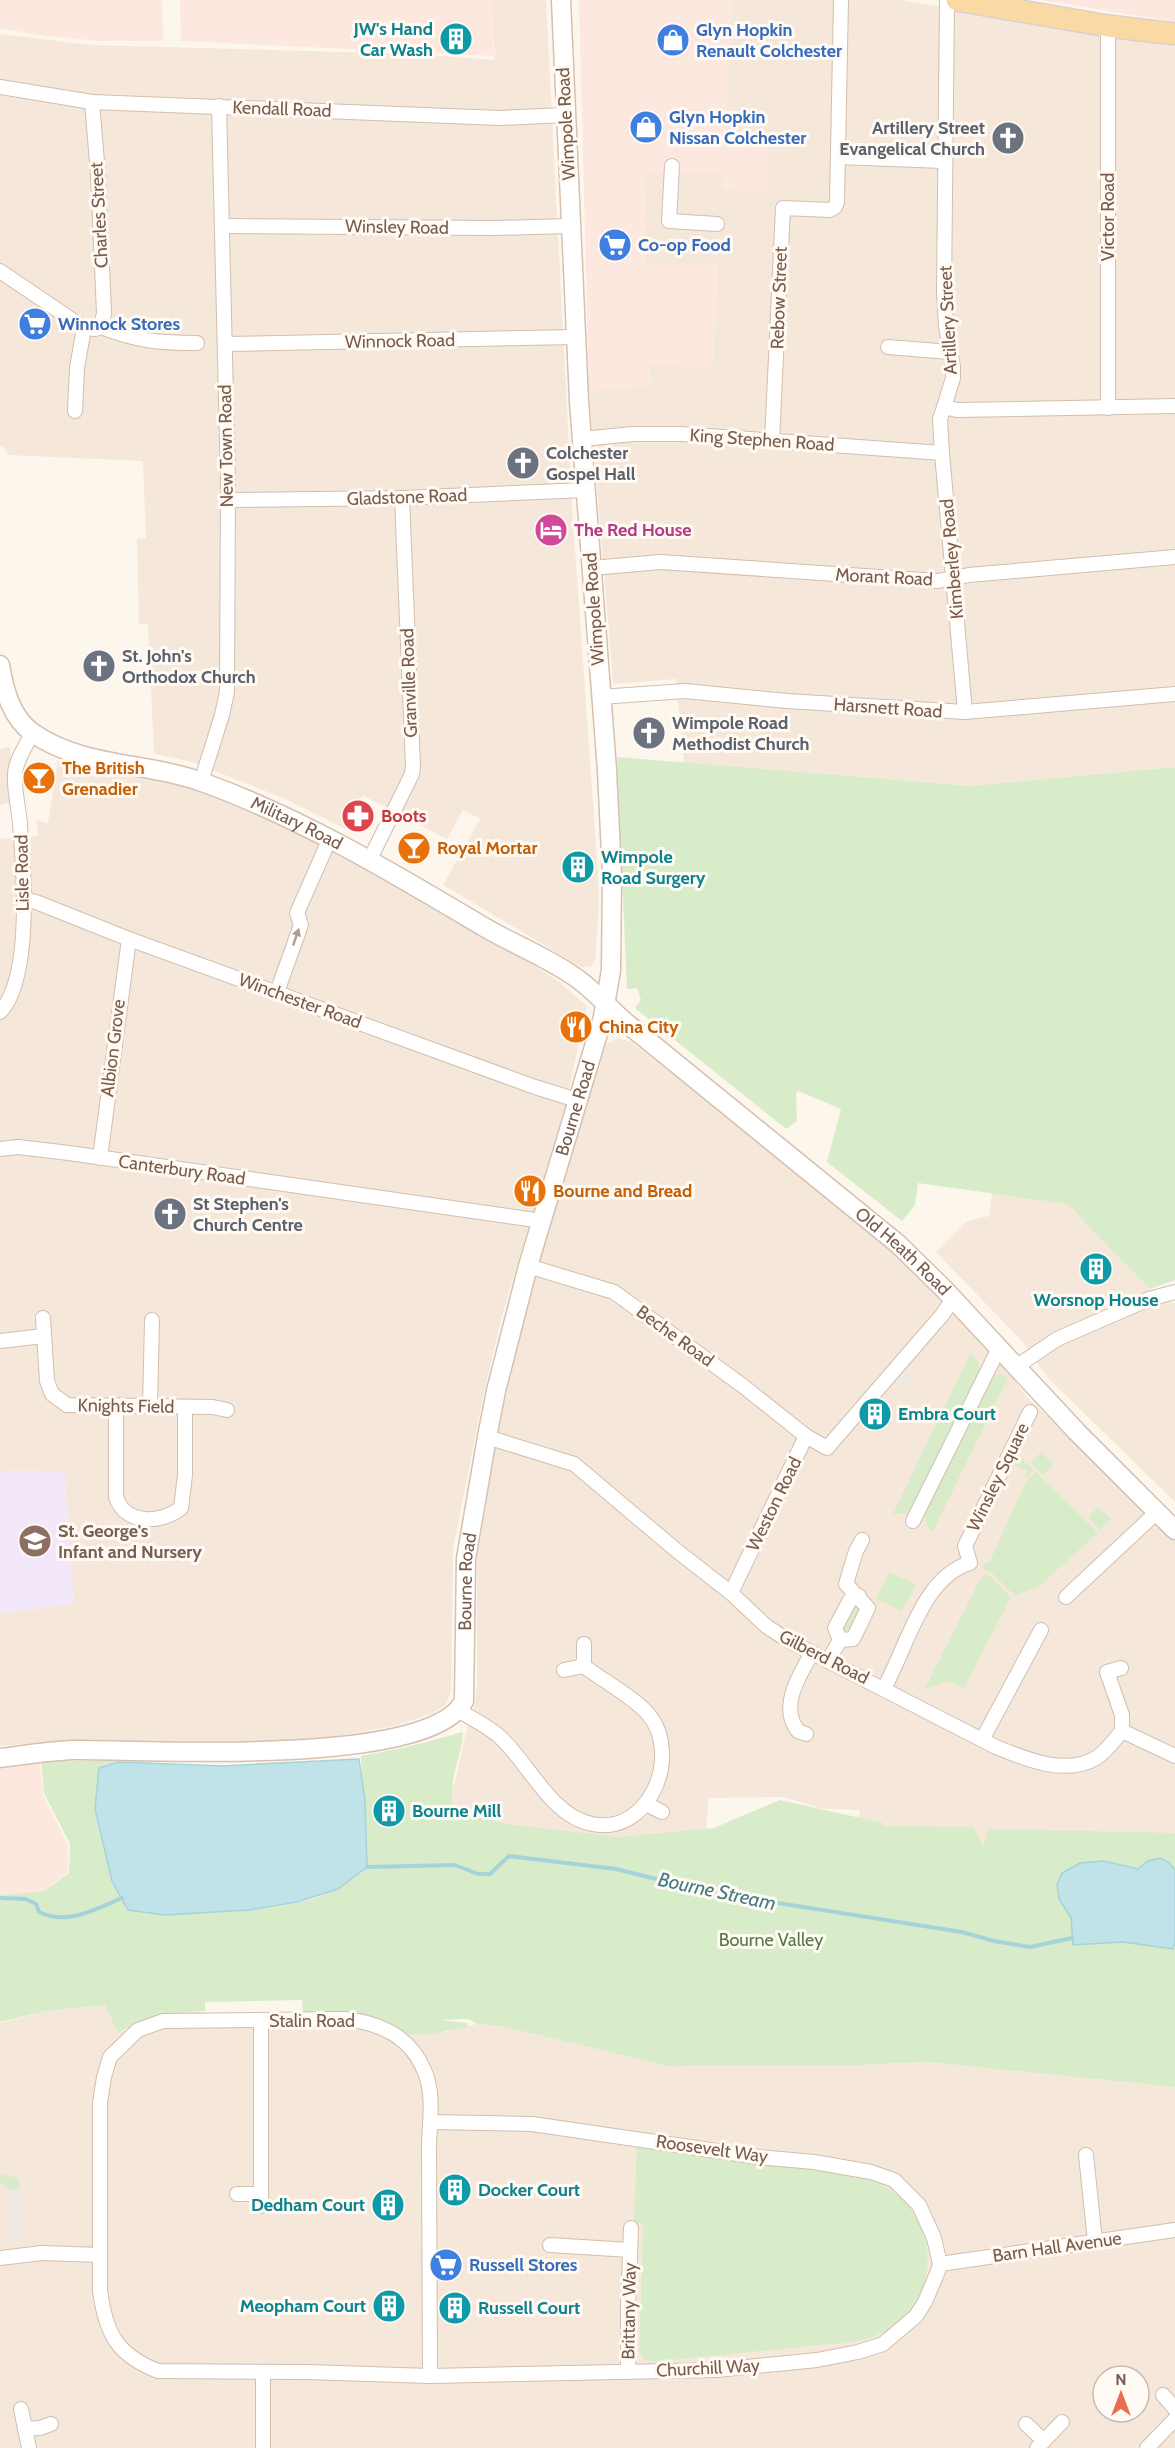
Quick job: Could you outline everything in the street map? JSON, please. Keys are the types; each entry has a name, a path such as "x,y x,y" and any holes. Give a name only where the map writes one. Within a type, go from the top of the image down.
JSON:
{"main road":[{"path":"957,0 1107,26 1175,34"}],"street":[{"name":"Wimpole Road","path":"561,0 576,337 612,876 610,970 606,1001"},
{"path":"841,0 838,157 944,160"},
{"name":"Artillery Street","path":"944,407 952,378 944,312 947,0"},
{"name":"Victor Road","path":"1107,26 1108,408"},
{"name":"Kendall Road","path":"0,87 92,102 500,118 565,114"},
{"name":"Charles Street","path":"92,102 98,174 104,313 101,327"},
{"name":"New Town Road","path":"201,782 225,703 228,500 224,405 224,226 219,106"},
{"name":"Rebow Street","path":"772,441 783,208 828,210 835,207 838,157"},
{"path":"672,166 669,221 717,224"},
{"name":"Winsley Road","path":"224,226 495,228 570,226"},
{"path":"0,271 84,328 101,327 130,338 161,343 197,343"},
{"path":"75,411 77,368 84,328"},
{"name":"Winnock Road","path":"225,344 576,337"},
{"path":"888,347 950,352"},
{"path":"944,407 957,410 1175,406"},
{"name":"Kimberley Road","path":"944,407 940,419 942,453 965,712"},
{"name":"King Stephen Road","path":"582,439 653,433 942,453"},
{"name":"Gladstone Road","path":"228,500 402,498 585,490"},
{"name":"Granville Road","path":"370,859 412,774 413,766 402,498"},
{"name":"Morant Road","path":"591,568 660,562 938,581 954,577 1175,557"},
{"name":"Military Road","path":"0,665 5,705 32,732 56,746 84,756 159,769 201,782 330,838 574,976 606,1001"},
{"name":"Harsnett Road","path":"600,697 685,691 787,701 965,712 1175,694"},
{"name":"Lisle Road","path":"0,1012 8,1000 20,970 24,900 20,825 14,774 32,732"},
{"path":"277,992 300,925 297,913 330,838"},
{"name":"Winchester Road","path":"24,900 36,902 129,939 535,1087 577,1100"},
{"name":"Albion Grove","path":"100,1158 129,939"},
{"name":"Bourne Road","path":"459,1711 464,1701 466,1558 487,1437 528,1266 606,1001"},
{"name":"Old Heath Road","path":"606,1001 630,1026 898,1244 1156,1513 1175,1530"},
{"name":"Canterbury Road","path":"0,1149 18,1147 542,1221"},
{"name":"Beche Road","path":"528,1266 614,1292 743,1386 806,1436"},
{"path":"1016,1367 1057,1339 1149,1299 1175,1292"},
{"name":"Weston Road","path":"731,1593 806,1436 827,1448 953,1299"},
{"name":"Knights Field","path":"43,1318 47,1381 52,1394 67,1405 227,1410"},
{"path":"150,1406 152,1320"},
{"path":"0,1341 43,1336"},
{"path":"913,1521 999,1348"},
{"path":"116,1405 116,1497 120,1509 132,1518 171,1517 181,1508 185,1475 185,1407"},
{"name":"Winsley Square","path":"884,1688 931,1591 943,1576 970,1563 965,1546 1030,1412"},
{"name":"Gilberd Road","path":"487,1437 574,1464 731,1593 766,1626 812,1653 982,1740 1028,1760 1053,1765 1072,1765 1095,1759 1122,1731"},
{"path":"1066,1597 1156,1513"},
{"path":"840,1640 854,1639 868,1608 846,1584 856,1551 862,1540"},
{"path":"840,1640 834,1628 850,1600 859,1596"},
{"path":"982,1740 1041,1630"},
{"path":"828,1661 840,1640"},
{"path":"584,1644 584,1666"},
{"path":"806,1734 798,1731 789,1714 793,1689 812,1653"},
{"path":"0,1758 72,1750 250,1753 337,1746 401,1736 430,1728 459,1711 500,1738 548,1794 576,1819 594,1825 617,1823 646,1804 655,1789 663,1755 657,1729 649,1715 584,1666 564,1670"},
{"path":"1121,1668 1107,1672 1122,1715 1122,1731 1175,1756"},
{"path":"646,1804 662,1812"},
{"name":"Stalin Road","path":"345,2019 365,2021 403,2039 425,2072 430,2095 430,2376 158,2371 138,2363 112,2338 104,2318 100,2291 100,2103 110,2057 138,2030 163,2021 261,2020 345,2019"},
{"path":"237,2194 261,2200 261,2020"},
{"name":"Roosevelt Way","path":"430,2122 532,2124 758,2157 814,2162 871,2172 894,2180 919,2205 934,2238 940,2264"},
{"path":"1086,2155 1095,2241"},
{"name":"Brittany Way","path":"628,2372 631,2228"},
{"name":"Barn Hall Avenue","path":"940,2264 1175,2230"},
{"name":"Brittany Way","path":"550,2245 630,2250"},
{"path":"0,2258 42,2253 100,2255"},
{"name":"Churchill Way","path":"430,2376 716,2370 817,2360 858,2352 883,2344 916,2316 926,2302 940,2264"},
{"path":"263,2372 263,2448"},
{"path":"1163,2395 1175,2409"},
{"path":"21,2409 28,2448"},
{"path":"1147,2448 1175,2419"},
{"path":"1026,2424 1040,2444 1062,2422"},
{"path":"25,2429 40,2428 51,2424"}],"shaded area":[{"path":"0,0 162,0 163,41 99,41 39,35 0,28"},
{"path":"180,0 491,0 494,56 181,41"},
{"path":"491,0 546,0 572,506 598,873 599,904 595,961 590,967 581,967 443,885 480,819 463,810 447,839 362,795 346,829 283,798 192,762 154,754 148,624 139,624 137,539 146,538 143,461 8,455 3,446 0,447 0,34 91,45 415,54 495,60"},
{"path":"579,0 731,0 725,140 770,143 767,193 722,189 724,173 652,172 644,175 646,264 718,265 712,368 649,364 651,385 589,391"},
{"path":"731,0 902,0 1175,47 1175,767 971,786 684,763 676,679 615,684 613,682 589,391 651,385 649,364 712,368 718,265 646,264 644,175 651,172 724,173 767,192 725,140"},
{"path":"1042,0 1175,0 1175,22 1162,20"},
{"path":"10,747 15,802 0,805 0,749"},
{"path":"58,761 165,780 202,790 320,841 513,951 562,984 587,1006 565,1107 502,1315 482,1402 453,1550 451,1691 446,1704 434,1713 394,1726 310,1741 63,1741 0,1746 0,1613 74,1604 60,1472 0,1471 0,839 38,836 36,820 48,823"},
{"path":"618,1038 631,1042 876,1237 923,1281 1001,1363 1028,1398 1175,1540 1175,1866 992,1856 980,1845 974,1827 858,1826 860,1810 823,1809 784,1797 708,1798 705,1863 446,1822 467,1728 474,1709 477,1686 477,1560 499,1427 524,1318 600,1052 604,1045"},
{"path":"992,1192 1067,1204 1150,1289 1165,1302 1175,1303 1175,1502 1047,1377 1021,1340 936,1252 967,1221 989,1216"},
{"path":"902,1372 914,1380 908,1389 896,1381"},
{"name":"St. George's Infant and Nursery","path":"0,1471 60,1472 65,1477 74,1604 0,1613"},
{"path":"40,1763 43,1794 68,1845 68,1872 44,1891 0,1895 0,1769"},
{"path":"106,2005 133,2023 155,2015 182,2011 344,2012 380,2020 409,2035 446,2032 477,2024 501,2026 667,2066 860,2065 927,2062 1175,2087 1175,2448 0,2448 0,2023 46,2011","holes":["806,2168 859,2176 863,2340 653,2362 639,2350 643,2222"]},
{"path":"20,2189 22,2233 10,2233 8,2190"}],"green space":[{"path":"617,757 971,786 1175,767 1175,1280 1150,1289 1067,1204 918,1183 915,1205 902,1221 827,1162 841,1109 798,1091 796,1094 797,1121 786,1129 635,1008 641,1000 637,988 627,989"},
{"path":"970,1354 978,1361 980,1377 909,1513 893,1514"},
{"path":"1001,1374 1008,1378 933,1531 929,1529 923,1513 988,1377"},
{"path":"1014,1452 1034,1470 1025,1478 1027,1471 1010,1463"},
{"path":"1041,1452 1054,1465 1043,1475 1031,1463"},
{"path":"1036,1472 1098,1533 1039,1586 1015,1596 992,1573 983,1569 984,1563 989,1563 1026,1481"},
{"path":"1098,1507 1111,1519 1100,1530 1088,1517"},
{"path":"889,1572 916,1584 902,1611 876,1599"},
{"path":"983,1574 991,1577 1011,1597 964,1688 947,1681 924,1690"},
{"path":"855,1603 861,1609 848,1635 841,1632 851,1604"},
{"name":"Bourne Valley","path":"463,1732 453,1779 452,1804 476,1816 506,1824 618,1837 714,1828 780,1800 883,1823 884,1826 974,1827 983,1847 988,1829 1175,1833 1175,2087 927,2062 860,2065 667,2066 501,2026 477,2024 468,2019 441,2020 467,2023 468,2027 432,2034 409,2035 380,2020 344,2012 303,2013 302,2000 205,2002 205,2011 149,2018 118,2033 105,2005 46,2011 0,2022 0,1895 44,1891 69,1873 70,1844 44,1793 41,1761 118,1761 165,1915 230,1912 297,1903 318,1897 349,1882 367,1867 361,1756"},
{"path":"637,2144 859,2176 882,2185 909,2206 916,2215 925,2238 927,2272 916,2304 910,2313 894,2327 857,2341 653,2362 643,2358 639,2350 643,2223 634,2223"},
{"path":"0,2174 18,2178 20,2189 8,2190 7,2185 0,2184"}],"water":[{"path":"359,1759 365,1800 367,1867 338,1889 297,1902 250,1910 165,1915 128,1910 112,1881 95,1809 99,1768 119,1762 222,1766"},
{"path":"1160,1858 1168,1862 1175,1870 1175,1942 1173,1949 1123,1942 1073,1945 1071,1918 1059,1899 1057,1884 1062,1873 1080,1863 1104,1861 1138,1869 1148,1861"}],"waterway":[{"name":"Bourne Stream","path":"367,1867 455,1865 478,1874 490,1874 509,1856 616,1869 708,1892 962,1932 994,1941 1030,1947 1072,1938"},
{"name":"Bourne Stream","path":"0,1898 26,1899 36,1904 39,1912 60,1917 71,1917 92,1911 122,1898"}],"place":[{"name":"JW's Hand Car Wash","path":"456,39"},
{"name":"Glyn Hopkin Renault Colchester","path":"673,40"},
{"name":"Glyn Hopkin Nissan Colchester","path":"646,127"},
{"name":"Artillery Street Evangelical Church","path":"1008,138"},
{"name":"Co-op Food","path":"615,245"},
{"name":"Winnock Stores","path":"35,324"},
{"name":"Colchester Gospel Hall","path":"523,463"},
{"name":"The Red House","path":"551,530"},
{"name":"St. John's Orthodox Church","path":"99,666"},
{"name":"Wimpole Road Methodist Church","path":"649,733"},
{"name":"The British Grenadier","path":"39,778"},
{"name":"Boots","path":"358,816"},
{"name":"Royal Mortar","path":"414,848"},
{"name":"Wimpole Road Surgery","path":"578,867"},
{"name":"China City","path":"576,1027"},
{"name":"Bourne and Bread","path":"530,1191"},
{"name":"St Stephen's Church Centre","path":"170,1214"},
{"name":"Worsnop House","path":"1096,1269"},
{"name":"Embra Court","path":"875,1414"},
{"name":"St. George's Infant and Nursery","path":"35,1541"},
{"name":"Bourne Mill","path":"389,1811"},
{"name":"Docker Court","path":"455,2190"},
{"name":"Dedham Court","path":"388,2205"},
{"name":"Russell Stores","path":"446,2265"},
{"name":"Meopham Court","path":"389,2306"},
{"name":"Russell Court","path":"455,2308"}]}
